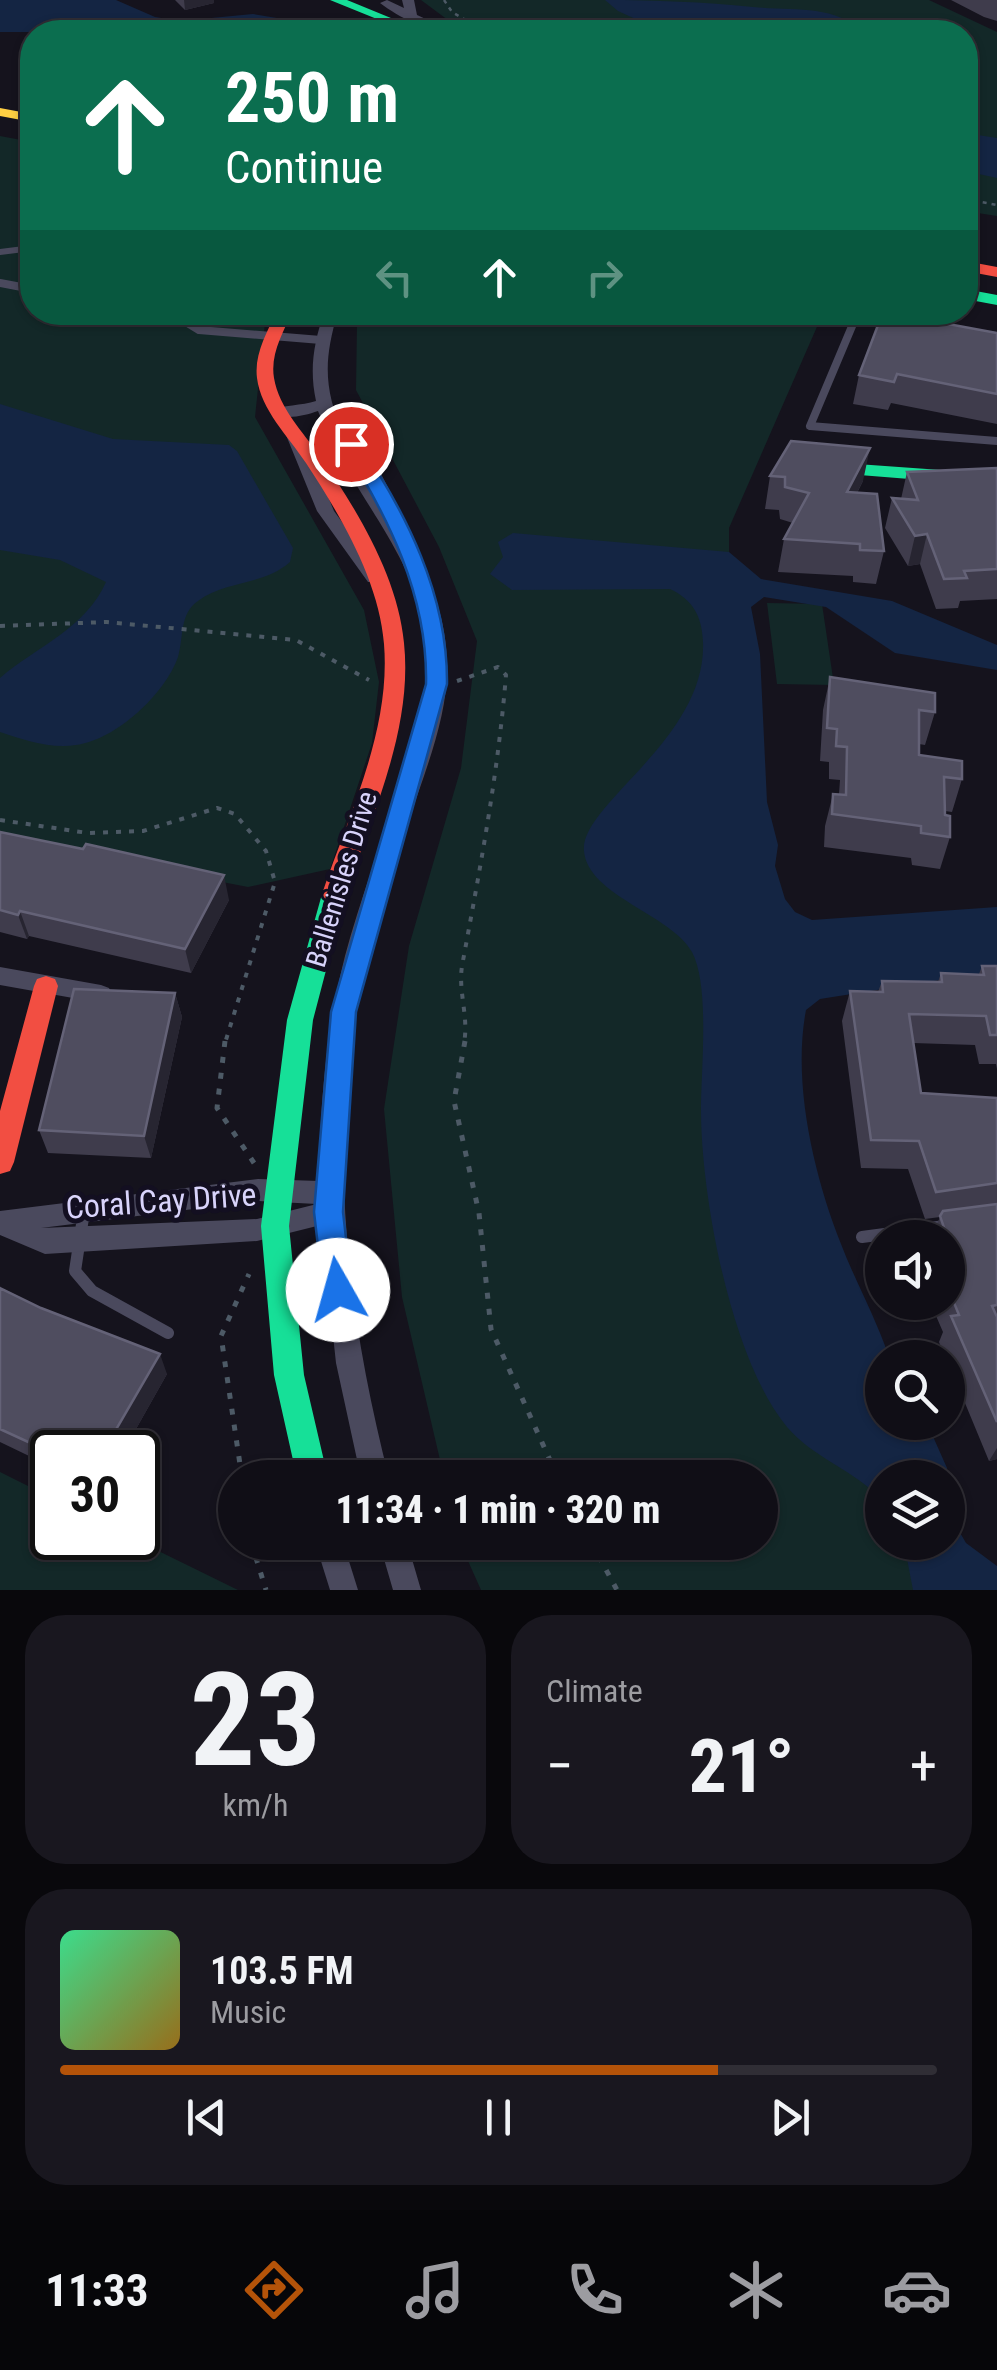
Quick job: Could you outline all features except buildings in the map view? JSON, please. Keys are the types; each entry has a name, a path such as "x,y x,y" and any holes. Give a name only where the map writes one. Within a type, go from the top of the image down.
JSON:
{"street":[{"path":"336,0 399,20"},
{"path":"386,2 409,20"},
{"name":"Ballenisles Drive","path":"278,325 265,363 285,421 343,509 372,564 394,642 394,684 386,734 321,932 268,1190 289,1375 310,1460"},
{"name":"Ballenisles Drive","path":"326,325 315,369 328,411 353,473 413,560 437,647 436,684 344,1012 329,1202 352,1386 371,1460"},
{"path":"375,580 342,542 309,483 285,421 304,411 328,411 370,468 413,560"},
{"path":"801,466 997,480"},
{"path":"343,509 371,500"},
{"path":"0,976 126,998"},
{"path":"0,1162 46,986"},
{"name":"Coral Cay Drive","path":"0,1223 268,1190 329,1202"},
{"name":"Coral Cay Drive","path":"0,1223 44,1242 275,1226 329,1202"},
{"path":"335,1560 344,1590"},
{"path":"398,1560 407,1590"}],"lane":[{"path":"194,325 199,330 321,340"},
{"path":"853,325 810,426 997,441"},
{"path":"84,1210 76,1271 92,1291 168,1334"}],"path":[{"path":"444,0 452,12 466,20"},
{"path":"0,626 31,620 74,622 311,644 360,678 394,684"},
{"path":"436,684 451,684 486,668 498,667 506,675 497,770 462,972 468,1024 454,1101 479,1213 491,1328 550,1460"},
{"path":"0,820 88,833 143,831 217,808 235,814 266,852 275,882 226,1032 217,1108 258,1168 268,1190"},
{"path":"239,1460 222,1336 250,1271"},
{"path":"257,1560 266,1590"},
{"path":"601,1560 617,1590"}],"green space":[{"path":"421,0 929,0 972,20 448,20"},
{"path":"978,23 997,32 997,216 978,213"},
{"path":"0,136 20,140 20,325 265,325 255,417 364,610 379,682 372,743 330,869 248,887 0,839"},
{"path":"357,325 818,325 729,528 729,858 865,1409 865,1440 873,1440 878,1460 865,1460 865,1560 923,1560 935,1590 481,1590 468,1560 778,1560 778,1460 440,1460 402,1297 384,1109 409,946 461,768 477,641 439,547 356,390"},
{"path":"767,603 822,604 834,685 777,684"},
{"path":"0,1472 30,1487 30,1560 160,1560 160,1552 238,1590 0,1590"}],"water":[{"path":"0,0 116,0 155,17 174,20 20,20 20,32 0,32"},
{"path":"605,0 812,10 846,20 638,20"},
{"path":"253,14 289,20 190,20"},
{"path":"978,135 997,138 997,178 978,174"},
{"path":"0,404 113,439 229,445 237,451 293,548 290,562 279,570 220,589 192,606 172,671 151,700 107,734 76,745 57,746 0,732 0,678 73,624 106,582 60,560 0,550"},
{"path":"513,533 729,552 761,579 892,601 997,645 997,670 895,653 826,607 764,597 751,607 760,654 767,802 778,845 775,866 785,899 795,912 812,920 997,907 997,971 820,999 806,1010 802,1038 808,1129 822,1189 865,1298 865,1320 874,1320 883,1340 865,1340 865,1440 935,1440 943,1460 865,1460 865,1485 797,1438 767,1398 735,1320 713,1230 702,1146 703,1006 698,967 681,939 600,880 589,867 584,851 588,833 601,813 666,739 685,709 699,677 703,642 698,617 685,598 670,589 512,590 490,574 503,557 498,542"},
{"path":"965,1541 997,1566 997,1590 913,1590 907,1560 965,1560"}],"traffic: fast":[{"path":"336,0 388,20"},
{"path":"978,296 997,300"},
{"path":"829,468 997,480"},
{"path":"309,1460 289,1375 275,1226 300,1020 334,894"}],"traffic: slow":[{"path":"0,112 20,116"}],"traffic: jam":[{"path":"978,268 997,272"},
{"path":"278,325 265,362 269,391 366,553 384,597 394,643 395,675 385,739 334,894"},
{"path":"0,1162 46,986"}],"route":[{"path":"338,1290 328,1212 344,1012 426,733 436,684 437,647 413,560 391,506 351,444"}]}
